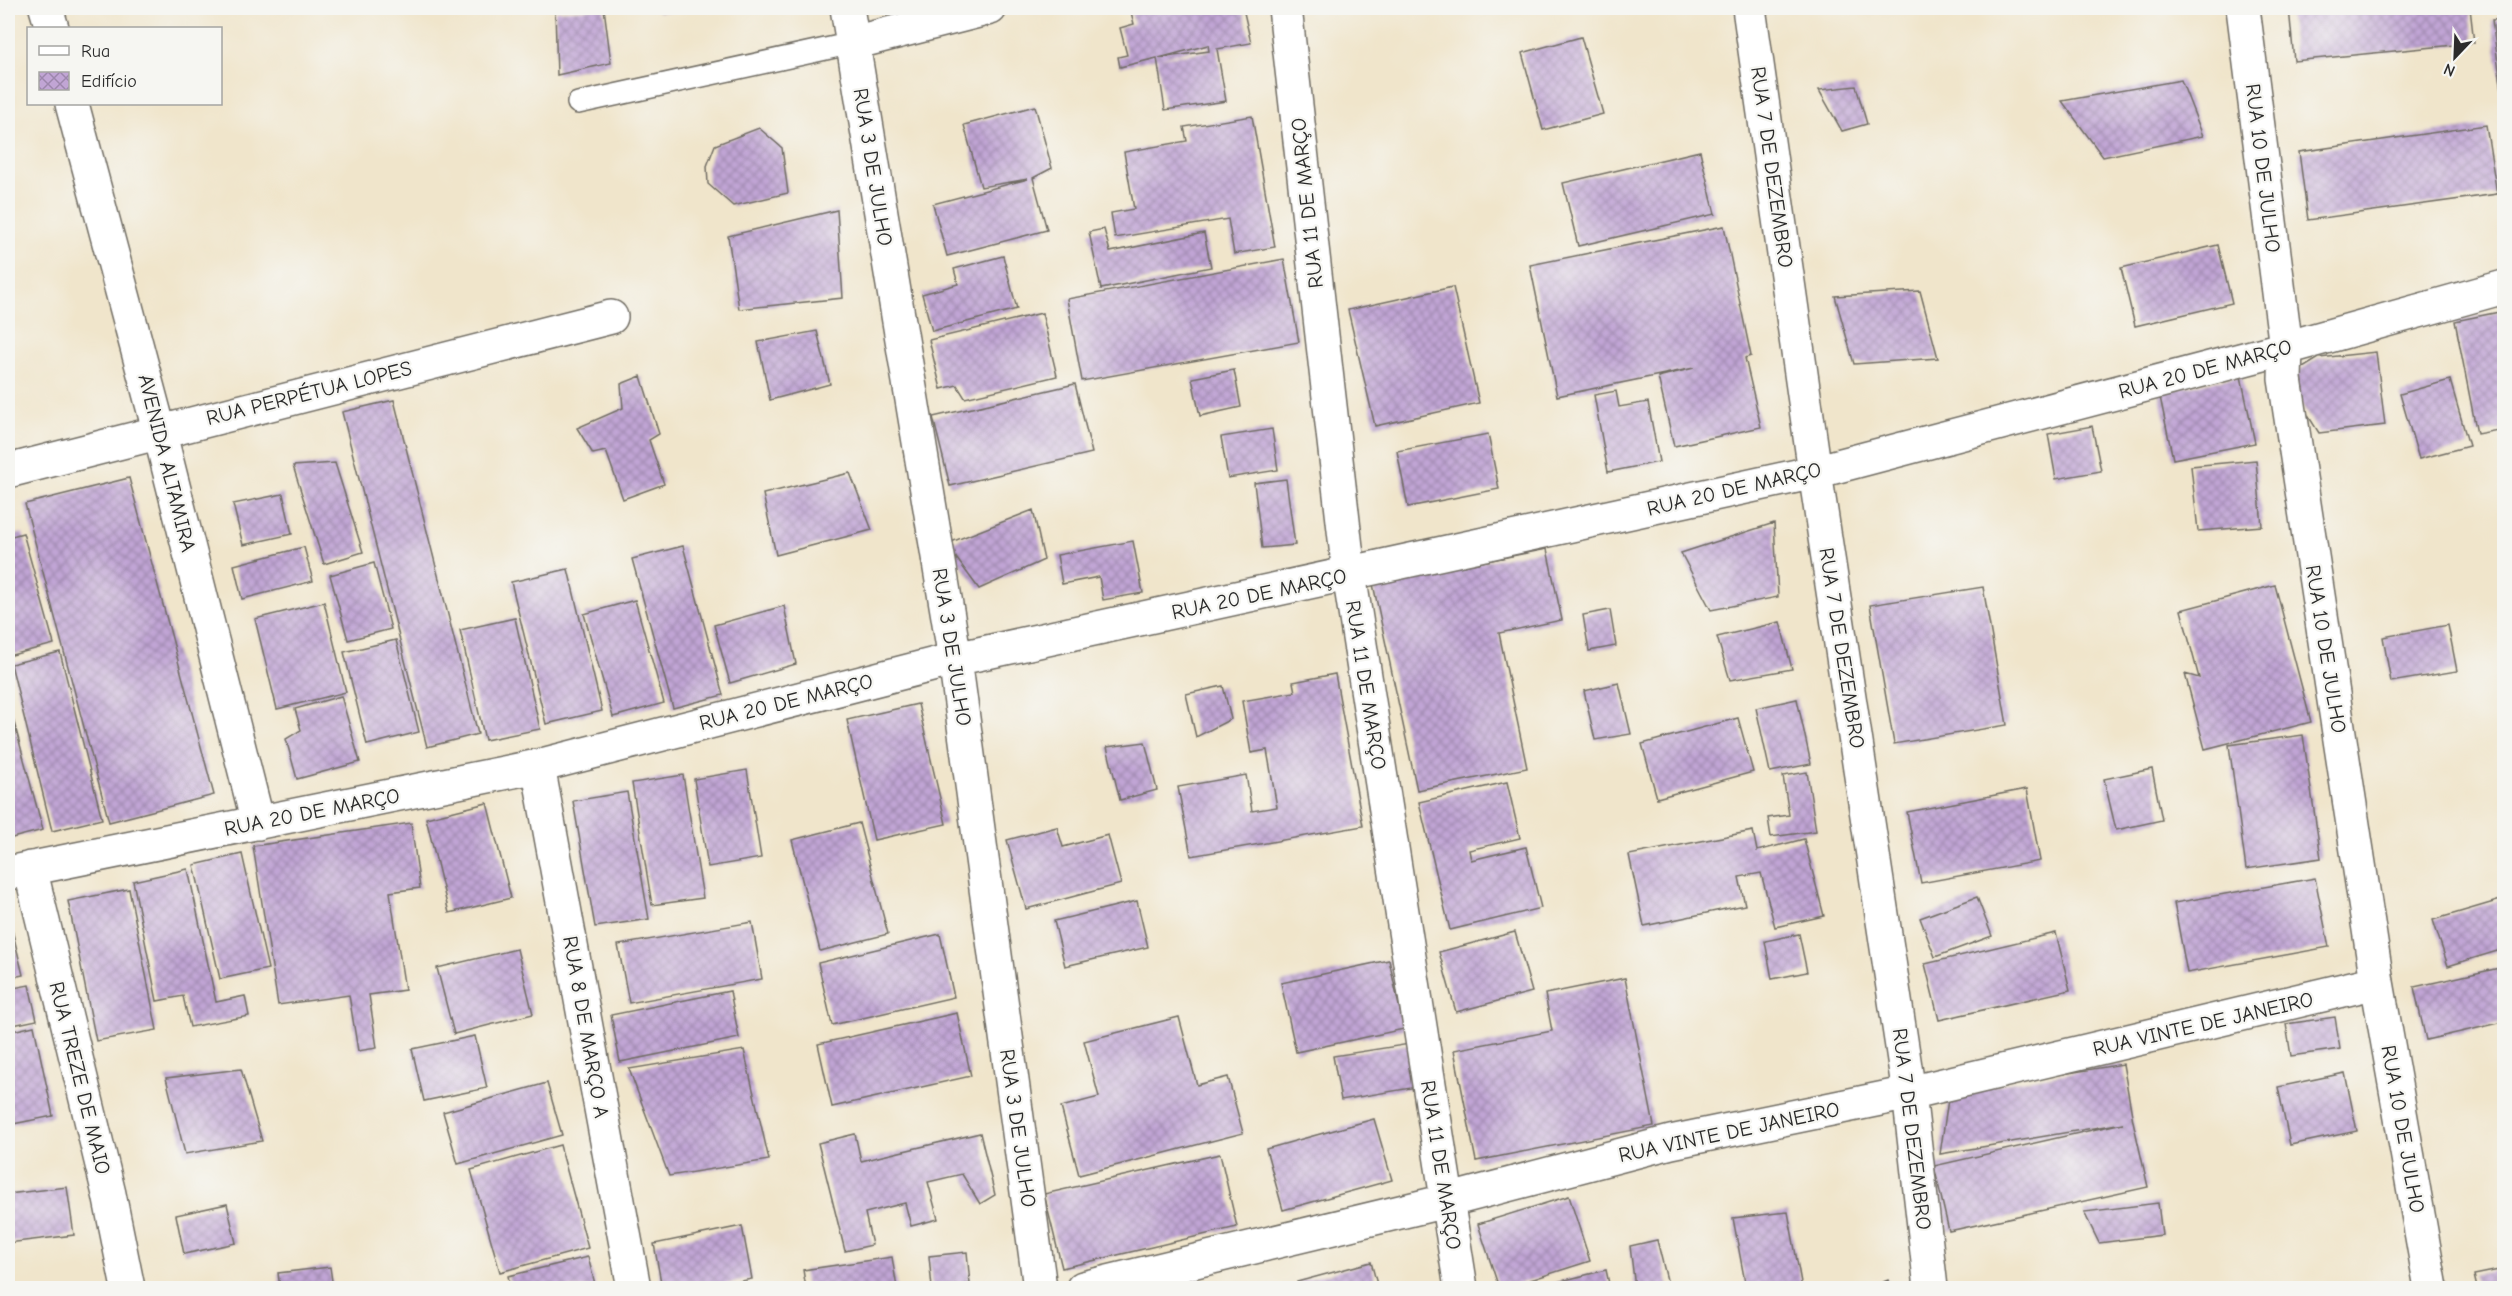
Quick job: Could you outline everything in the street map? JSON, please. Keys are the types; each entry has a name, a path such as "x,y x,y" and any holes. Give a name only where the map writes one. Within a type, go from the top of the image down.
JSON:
{"street":[{"path":"46,8 52,27"},
{"name":"RUA 3 DE JULHO","path":"847,8 955,659 1040,1288"},
{"path":"853,43 990,8"},
{"name":"RUA 11 DE MARÇO","path":"1285,8 1349,574 1461,1288"},
{"name":"RUA 7 DE DEZEMBRO","path":"1749,8 1815,472 1909,1093 1931,1288"},
{"name":"RUA 10 DE JULHO","path":"2243,8 2286,348 2285,379 2377,982 2431,1288"},
{"name":"AVENIDA ALTAMIRA","path":"72,105 159,430 258,823"},
{"name":"RUA 20 DE MARÇO","path":"19,871 538,766 955,659 1815,472 2286,348 2505,287"},
{"name":"RUA PERPÉTUA LOPES","path":"8,471 159,430 612,317"},
{"name":"RUA 8 DE MARÇO A","path":"538,766 634,1288"},
{"name":"RUA TREZE DE MAIO","path":"19,871 106,1182 128,1288"},
{"name":"RUA VINTE DE JANEIRO","path":"1083,1288 1446,1201 1671,1142 1909,1093 2377,982"}],"lane":[{"path":"578,103 853,43"}],"building":[{"path":"604,8 611,63 557,75 555,11"},
{"path":"658,8 703,8 703,9 658,12"},
{"path":"1130,8 1243,8 1251,43 1217,49 1226,101 1165,110 1157,58 1120,67 1118,57 1127,55 1120,28 1134,24","holes":["1208,45 1209,51 1159,58"]},
{"path":"2289,8 2470,8 2474,43 2294,61"},
{"path":"2504,19 2504,98 2503,98 2492,20"},
{"path":"1581,37 1603,114 1543,130 1522,53"},
{"path":"2181,80 2203,136 2103,157 2062,101"},
{"path":"1856,86 1867,124 1842,131 1819,90"},
{"path":"1035,106 1052,168 1033,178 1047,230 947,256 933,204 1028,179 981,187 964,125"},
{"path":"1252,116 1275,247 1234,254 1228,219 1115,238 1111,213 1134,209 1124,152 1187,141 1184,127"},
{"path":"2486,125 2497,194 2308,220 2299,152"},
{"path":"759,128 782,148 788,193 733,206 708,184 707,166 715,145"},
{"path":"1700,151 1715,214 1578,246 1563,183"},
{"path":"837,210 843,298 739,309 728,236"},
{"path":"1724,226 1751,356 1745,358 1761,427 1674,446 1658,377 1694,368 1557,396 1530,265"},
{"path":"1104,229 1110,252 1204,233 1211,267 1101,289 1089,232"},
{"path":"2218,245 2232,303 2135,326 2121,268"},
{"path":"1003,256 1017,309 932,331 922,294 958,284 954,269"},
{"path":"1284,259 1299,342 1082,381 1067,299"},
{"path":"1453,287 1479,403 1375,426 1348,310"},
{"path":"1920,291 1938,358 1854,364 1835,296"},
{"path":"2504,311 2504,429 2477,434 2455,321"},
{"path":"1042,313 1057,376 965,398 957,385 941,389 929,340"},
{"path":"817,331 830,384 770,400 758,342"},
{"path":"2376,352 2385,425 2319,433 2285,379 2319,358"},
{"path":"1234,370 1241,407 1200,416 1192,378"},
{"path":"641,376 659,434 649,440 664,484 623,499 606,451 593,454 577,428 623,408 621,384"},
{"path":"2241,376 2255,443 2173,459 2159,392"},
{"path":"2450,380 2469,446 2419,459 2400,394"},
{"path":"1075,384 1092,453 950,486 933,417"},
{"path":"1616,391 1619,407 1648,402 1659,462 1608,472 1594,395"},
{"path":"394,400 478,734 427,747 342,412"},
{"path":"2092,426 2101,471 2056,479 2048,434"},
{"path":"1272,429 1278,470 1228,478 1221,437"},
{"path":"1488,434 1499,489 1408,507 1397,451"},
{"path":"2256,460 2262,526 2198,531 2191,466"},
{"path":"335,463 363,552 324,564 293,466"},
{"path":"850,473 872,530 776,555 763,494"},
{"path":"129,478 214,795 109,822 25,504"},
{"path":"1286,479 1295,545 1262,548 1254,483"},
{"path":"283,494 292,534 243,545 233,504"},
{"path":"1033,510 1044,560 979,589 946,544"},
{"path":"1774,523 1778,597 1711,610 1681,553"},
{"path":"23,533 54,644 8,656 8,537"},
{"path":"1133,541 1143,593 1103,600 1099,577 1062,584 1057,555"},
{"path":"683,546 723,695 673,708 632,559"},
{"path":"304,547 313,581 242,599 234,565"},
{"path":"1547,549 1562,620 1499,633 1527,768 1417,790 1373,584"},
{"path":"374,563 391,629 348,640 330,575"},
{"path":"568,569 602,711 546,724 511,582"},
{"path":"2275,585 2311,722 2205,749 2185,674 2199,678 2181,610"},
{"path":"1983,587 2007,725 1894,744 1870,605"},
{"path":"635,600 664,703 613,717 584,614"},
{"path":"324,602 346,692 277,709 255,619"},
{"path":"784,606 796,664 730,683 714,625"},
{"path":"1610,610 1616,646 1589,651 1583,615"},
{"path":"515,618 540,729 485,740 460,630"},
{"path":"1780,622 1792,669 1730,680 1717,637"},
{"path":"2448,625 2457,671 2391,682 2383,637"},
{"path":"396,640 419,732 367,745 344,652"},
{"path":"60,652 102,819 52,831 11,664"},
{"path":"1335,674 1363,826 1191,856 1178,787 1246,775 1252,811 1277,807 1267,750 1251,753 1242,701 1295,692 1293,682"},
{"path":"1619,683 1631,734 1595,740 1584,691"},
{"path":"1223,686 1231,719 1196,737 1186,694"},
{"path":"341,696 360,762 297,779 286,739 301,730 295,709"},
{"path":"1797,699 1811,764 1770,772 1756,708"},
{"path":"8,700 43,830 8,839"},
{"path":"918,704 946,824 874,840 847,720"},
{"path":"1738,718 1753,772 1657,798 1642,744"},
{"path":"2303,735 2321,858 2246,869 2229,745"},
{"path":"1145,742 1157,790 1120,800 1107,747"},
{"path":"2152,769 2162,820 2116,830 2104,779"},
{"path":"747,770 761,858 708,867 694,779"},
{"path":"1807,772 1816,831 1771,837 1768,818 1789,815 1783,776"},
{"path":"683,775 703,898 652,905 632,783"},
{"path":"1507,782 1520,838 1469,850 1471,860 1526,847 1541,908 1450,930 1419,802"},
{"path":"2027,789 2040,861 1921,883 1907,812"},
{"path":"627,792 649,919 595,927 573,801"},
{"path":"487,803 511,898 449,913 426,818"},
{"path":"411,823 420,888 390,892 405,990 369,995 377,1048 358,1051 349,995 278,1005 253,846"},
{"path":"859,823 888,934 820,951 792,840"},
{"path":"1057,827 1063,847 1108,835 1121,884 1026,909 1007,840"},
{"path":"1753,831 1757,851 1804,839 1824,916 1775,927 1761,873 1739,877 1745,905 1644,926 1629,855"},
{"path":"242,854 268,969 220,979 194,865"},
{"path":"188,869 216,1002 245,996 249,1016 190,1027 183,996 157,1001 133,881"},
{"path":"2315,878 2329,947 2187,973 2174,903"},
{"path":"129,889 157,1030 96,1041 68,901"},
{"path":"1977,897 1992,936 1935,957 1920,918"},
{"path":"2504,899 2504,949 2448,966 2433,920"},
{"path":"1137,901 1148,947 1065,966 1054,921"},
{"path":"8,913 23,975 8,978"},
{"path":"752,922 762,979 629,1003 618,945"},
{"path":"1515,932 1532,992 1456,1012 1439,952"},
{"path":"2056,933 2070,990 1939,1020 1925,964"},
{"path":"940,934 954,997 832,1025 818,963"},
{"path":"1799,934 1807,972 1772,979 1765,941"},
{"path":"517,949 533,1014 454,1034 437,968"},
{"path":"1389,960 1404,1029 1296,1052 1281,983"},
{"path":"2504,967 2504,1022 2426,1040 2414,987"},
{"path":"1625,978 1654,1126 1476,1161 1454,1050 1552,1031 1545,994"},
{"path":"29,985 37,1020 8,1026 8,989"},
{"path":"730,991 739,1038 620,1062 611,1015"},
{"path":"957,1013 971,1076 832,1107 818,1044"},
{"path":"1179,1017 1197,1085 1228,1077 1243,1133 1079,1175 1061,1107 1099,1097 1084,1041"},
{"path":"2335,1017 2340,1049 2291,1056 2286,1024"},
{"path":"34,1026 53,1116 8,1125 8,1032"},
{"path":"475,1036 487,1088 424,1101 412,1049"},
{"path":"1416,1043 1423,1086 1341,1100 1333,1056"},
{"path":"744,1050 769,1160 669,1176 629,1069"},
{"path":"2123,1064 2148,1187 1949,1231 1934,1166 2123,1123 1940,1154 1949,1093"},
{"path":"241,1069 262,1141 185,1154 166,1078"},
{"path":"2345,1073 2357,1131 2290,1145 2278,1087"},
{"path":"547,1083 562,1135 458,1164 443,1112"},
{"path":"1374,1119 1392,1180 1283,1210 1266,1149"},
{"path":"980,1133 995,1195 980,1204 962,1174 928,1182 938,1219 911,1226 905,1203 865,1213 872,1245 845,1251 818,1143 855,1134 861,1161"},
{"path":"560,1145 588,1248 500,1272 471,1170"},
{"path":"1220,1154 1237,1227 1062,1268 1044,1194"},
{"path":"67,1187 74,1235 8,1243 8,1194"},
{"path":"1569,1196 1590,1261 1499,1288 1478,1224"},
{"path":"2158,1203 2162,1235 2099,1243 2084,1212"},
{"path":"227,1204 236,1243 184,1254 176,1215"},
{"path":"1788,1212 1802,1288 1746,1288 1733,1218"},
{"path":"742,1226 752,1279 706,1288 662,1288 654,1244"},
{"path":"1657,1240 1669,1288 1635,1288 1630,1246"},
{"path":"967,1252 970,1284 932,1288 929,1256"},
{"path":"588,1257 596,1288 511,1288 508,1276"},
{"path":"892,1257 897,1288 806,1288 803,1270"},
{"path":"1371,1262 1378,1288 1299,1288 1297,1282"},
{"path":"330,1267 333,1288 280,1288 278,1273"},
{"path":"2504,1269 2504,1288 2477,1288 2474,1275"},
{"path":"1606,1270 1610,1288 1533,1288"},
{"path":"1888,1280 1890,1288 1868,1288"}]}
